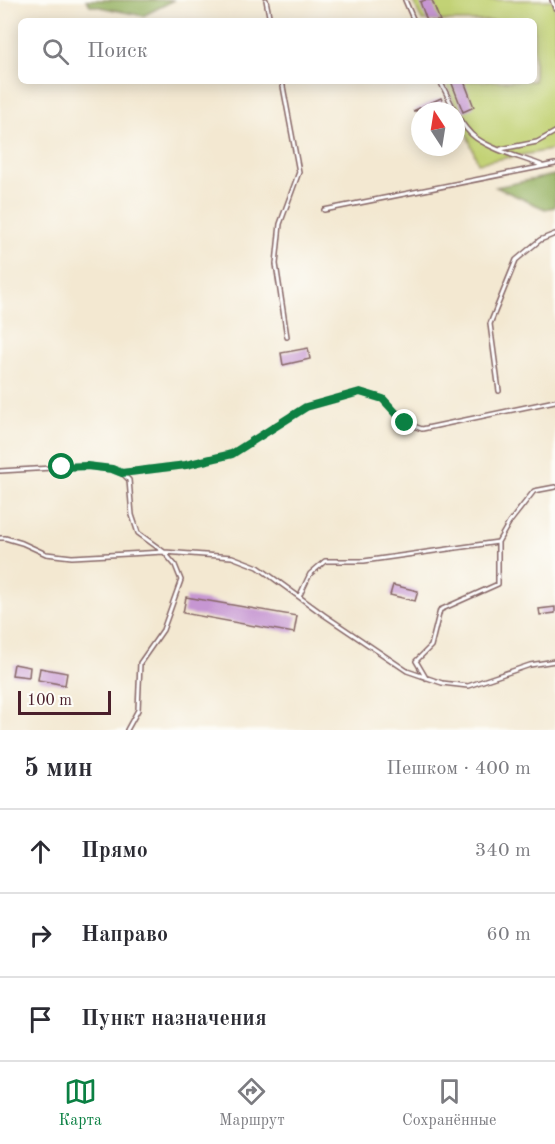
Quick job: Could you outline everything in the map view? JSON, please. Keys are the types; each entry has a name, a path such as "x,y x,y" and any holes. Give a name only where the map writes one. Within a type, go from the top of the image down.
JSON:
{"lane":[{"path":"266,0 269,18"},
{"path":"405,0 413,18"},
{"path":"552,0 555,8"},
{"path":"283,84 299,172 280,224 276,264 287,338"},
{"path":"442,84 451,102"},
{"path":"465,127 475,138 543,166"},
{"path":"500,150 537,142 555,132"},
{"path":"324,210 555,164"},
{"path":"499,391 490,324 516,260 540,240 555,234"},
{"path":"122,473 186,465 232,454 306,407 360,392 383,399 405,423 422,429 555,401"},
{"path":"0,471 87,466 112,469 122,473 129,480 132,514 138,533 164,552 175,564 181,580 163,630 140,663 138,710 127,730"},
{"path":"426,678 416,661 431,646 440,610 498,584 498,542 509,523 534,491 555,487"},
{"path":"0,538 22,543 46,554 72,557 164,552 232,557 258,567 407,671 442,683 468,686 530,665 555,661"},
{"path":"299,597 310,574 325,561 364,561 498,542"}],"green space":[{"path":"86,0 174,0 143,16 90,5"},
{"path":"413,0 555,0 555,149 478,163 465,130 465,102 454,102 447,84 537,84 537,18 421,18"},
{"path":"555,175 555,207 545,209 496,187"}],"building":[{"path":"432,0 439,18 426,18 420,2"},
{"path":"452,84 465,84 474,107 465,111 465,102 459,102"},
{"path":"308,348 310,359 283,365 281,353"},
{"path":"393,585 418,591 415,601 390,595"},
{"path":"186,597 297,616 294,633 183,613"},
{"path":"555,607 555,613 540,615 539,609"},
{"path":"14,664 30,667 29,677 12,675"},
{"path":"40,668 67,673 65,685 38,680"}],"route":[{"path":"62,467 87,466 112,469 122,473 186,465 232,454 306,407 360,392 383,399 405,423"}]}
